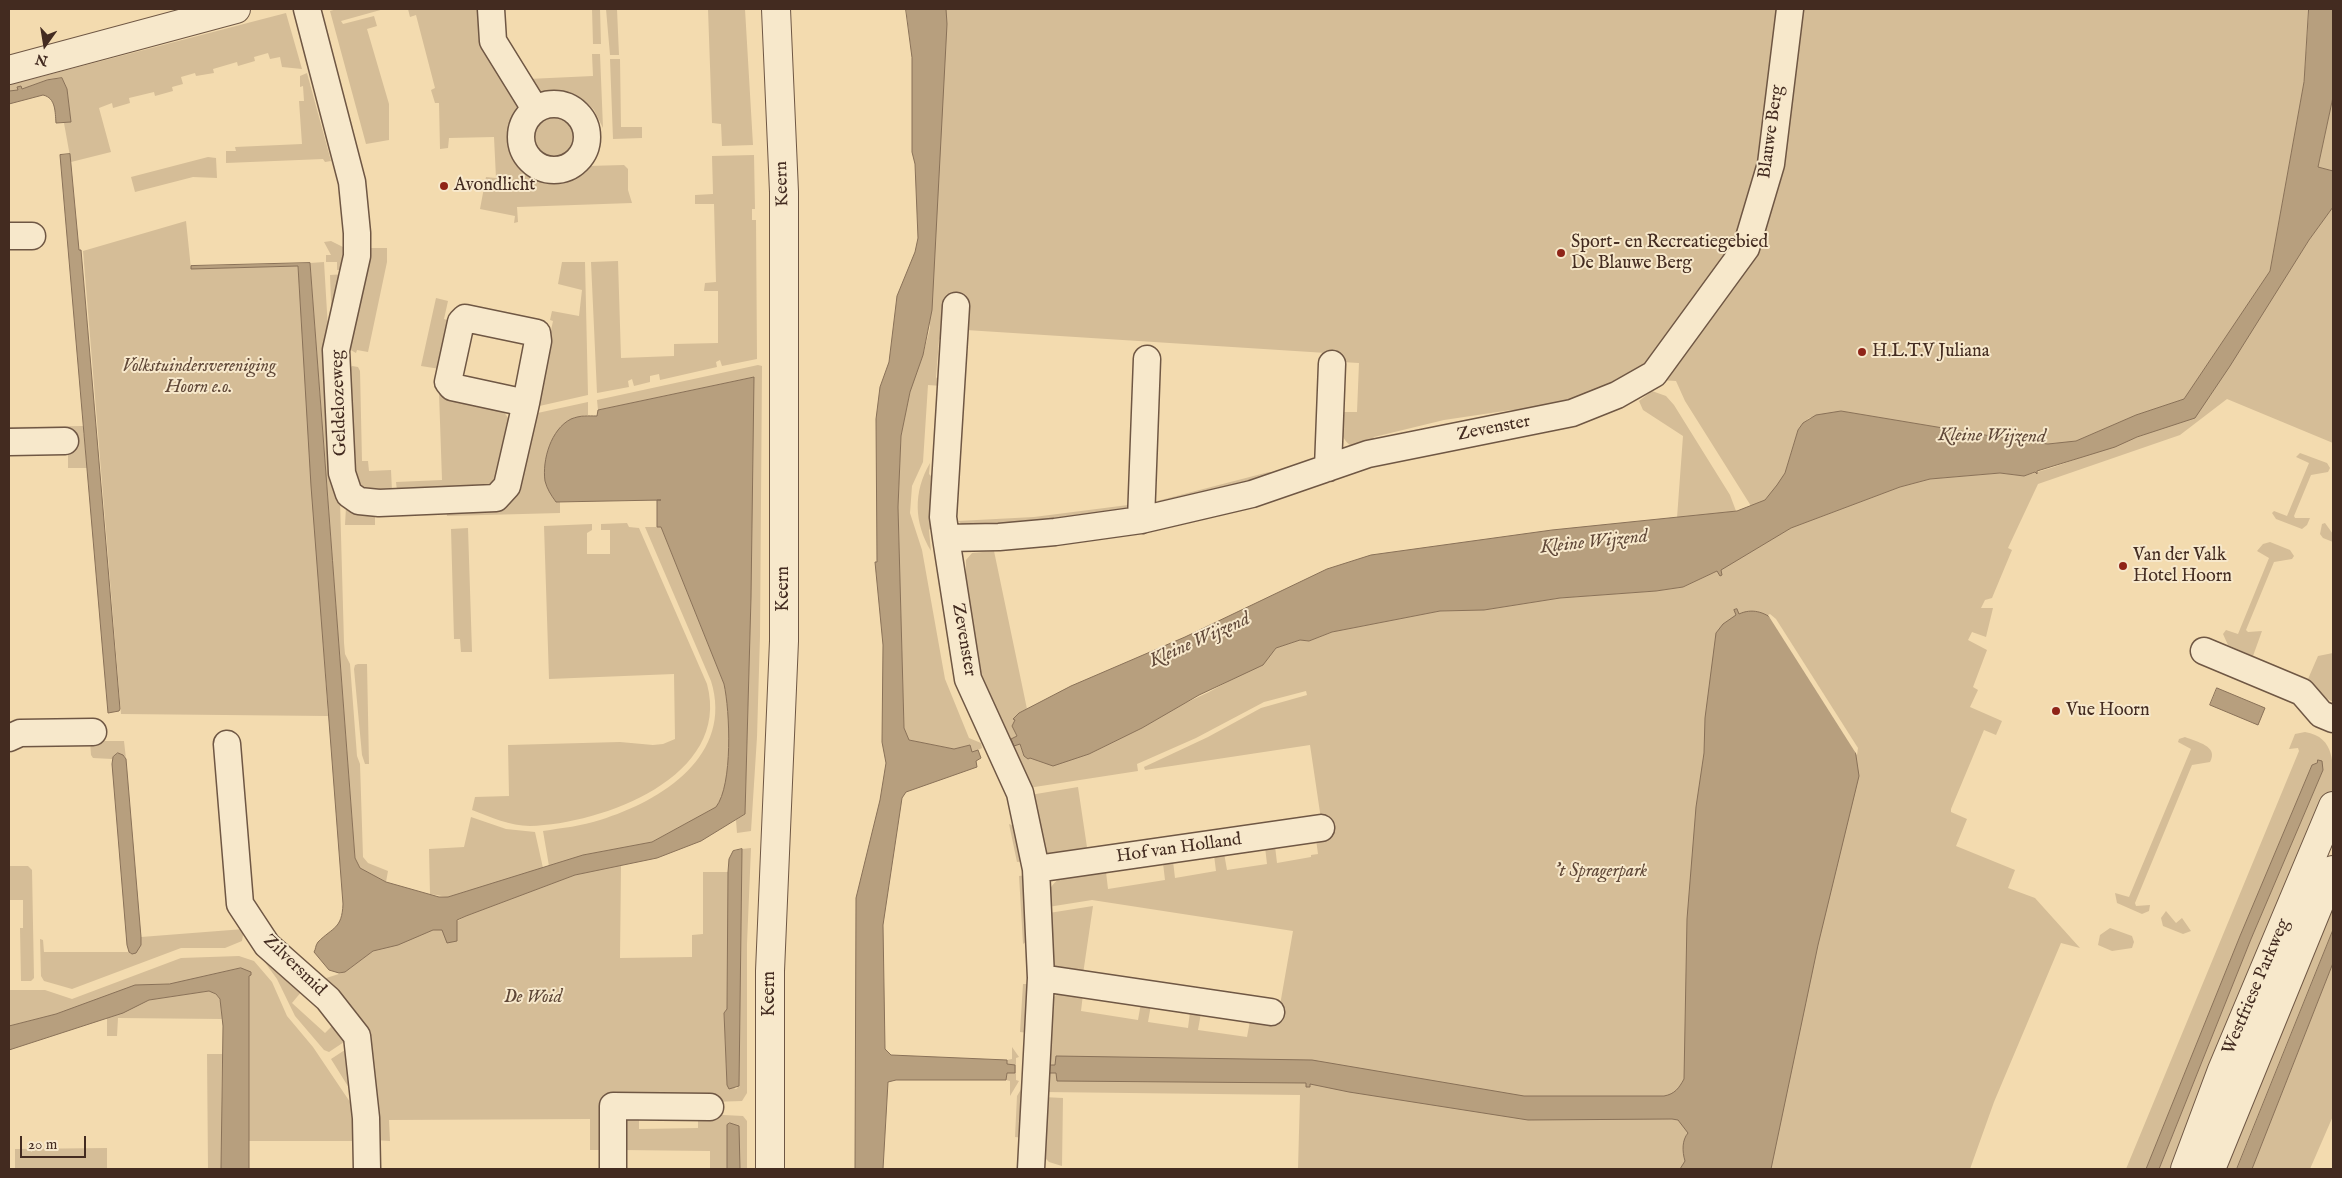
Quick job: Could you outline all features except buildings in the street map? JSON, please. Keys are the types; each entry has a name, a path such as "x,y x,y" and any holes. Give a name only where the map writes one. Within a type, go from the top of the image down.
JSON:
{"street":[{"path":"9,70 236,9"},
{"name":"Geldelozeweg","path":"307,9 352,182 357,233 357,256 336,350 342,473 349,494 359,500 379,503 496,498 507,486 526,403"},
{"path":"491,9 492,40 535,110"},
{"name":"Keern","path":"770,1169 770,970 784,632 784,192 776,9"},
{"name":"Blauwe Berg","path":"1654,374 1746,248 1771,164 1790,9"},
{"name":"Zevenster","path":"956,306 943,517 968,680 1020,793 1036,869"},
{"path":"1141,520 1147,359"},
{"path":"1328,468 1332,364"},
{"name":"Zevenster","path":"946,538 1046,533 1141,520 1252,494 1368,454 1572,413 1617,395 1654,374"},
{"path":"9,442 65,442"},
{"path":"2204,651 2302,692 2321,714 2333,719"},
{"path":"9,738 20,732 93,732"},
{"name":"Zilversmid","path":"227,744 240,904 267,945 328,999 356,1036 366,1124 367,1169"},
{"name":"Westfriese Parkweg","path":"2185,1169 2222,1070 2333,806"},
{"name":"Hof van Holland","path":"1036,869 1321,828"},
{"path":"1032,1169 1040,978 1036,869"},
{"name":"Westfriese Parkweg","path":"2211,1169 2246,1078 2333,870"},
{"path":"1040,978 1271,1012"},
{"path":"614,1169 613,1106 710,1107"}],"green space":[{"path":"337,9 384,9 341,21 343,24 374,16 377,26 367,29 389,104 389,140 366,144 330,11"},
{"path":"408,9 480,9 520,105 517,141 522,159 533,174 542,178 567,177 581,172 587,166 624,165 628,169 628,190 632,203 517,207 518,222 514,223 515,216 480,209 486,177 496,178 494,137 449,138 448,148 440,149 439,103 435,103 431,90 435,88 416,15 410,17"},
{"path":"592,9 600,9 601,44 593,44"},
{"path":"606,9 617,9 619,55 610,55"},
{"path":"708,9 745,9 753,145 722,146 721,124 712,123"},
{"name":"Sport- en Recreatiegebied De Blauwe Berg","path":"930,9 2309,9 2304,82 2270,271 2184,399 2136,415 2076,441 2048,444 1841,411 1809,418 1798,430 1785,473 1778,485 1765,500 1751,506 1685,401 1676,381 1659,380 1521,414 1511,410 1444,420 1374,437 1370,445 1353,447 1348,444 1343,436 1340,412 1357,412 1359,363 1341,362 1342,354 966,330 946,334 939,340 936,377 942,386 928,385 923,462 912,486 910,513 922,550 945,679 969,738 981,743 982,748 972,753 970,745 954,749 908,740 904,728 898,507 901,436 912,382 923,355 930,328"},
{"path":"286,13 302,69 282,67 280,57 270,59 268,53 254,57 255,61 238,66 237,62 213,69 214,73 196,76 195,73 181,77 183,84 172,87 173,91 155,96 154,92 129,98 130,103 113,108 112,103 99,108 111,152 71,162 64,123 71,122 67,89 62,78 47,80 22,89 21,86 18,90 9,91 9,85"},
{"path":"592,54 600,54 603,128 594,110 587,103 582,105 569,98 543,95 528,79 593,76"},
{"path":"610,59 620,59 621,127 642,127 642,138 613,139"},
{"path":"307,73 331,161 325,162 323,159 226,163 226,151 236,151 235,147 302,144 299,101 304,101 303,86 300,87 300,76"},
{"path":"2333,97 2333,171 2318,167"},
{"path":"550,112 560,112 574,119 581,133 581,143 574,157 560,164 550,164 540,160 533,153 529,143 529,133 533,123 540,116"},
{"path":"754,155 755,209 752,209 752,220 756,220 757,359 722,366 720,360 716,362 717,367 660,380 659,374 650,376 650,382 634,386 632,379 628,381 629,387 597,393 591,262 618,261 621,358 674,356 674,344 718,343 718,291 704,291 705,283 716,282 714,204 695,204 695,195 713,194 712,156"},
{"path":"208,157 216,158 217,178 193,177 135,192 131,177"},
{"name":"'t Spragerpark","path":"2333,207 2333,443 2227,399 2180,435 2038,484 2008,548 2012,550 1992,598 1985,600 1981,608 1993,608 1986,637 1972,632 1968,640 1987,650 1973,687 1978,690 1970,707 2002,721 1996,735 1984,730 1951,809 1951,812 1967,819 1956,846 2015,870 2008,888 2035,898 2080,948 2061,943 1994,1102 1970,1169 1298,1169 1300,1095 1044,1092 1052,999 1058,993 1083,994 1081,1011 1138,1020 1141,1003 1151,1005 1148,1022 1188,1028 1190,1012 1201,1013 1198,1030 1247,1037 1250,1021 1280,1005 1293,931 1092,900 1048,907 1048,898 1049,891 1059,879 1106,872 1108,889 1165,880 1163,863 1173,861 1175,878 1216,871 1214,855 1224,853 1227,870 1267,864 1265,847 1275,846 1277,863 1318,854 1316,839 1322,826 1310,745 1145,770 1144,767 1208,737 1261,708 1307,695 1306,691 1264,702 1196,738 1137,764 1138,771 1028,788 982,682 960,579 966,578 966,560 972,553 994,551 1027,709 1019,713 1012,726 1017,736 1011,739 1014,746 1020,744 1024,756 1053,765 1089,754 1142,728 1177,707 1209,692 1265,661 1276,648 1300,640 1309,641 1332,632 1440,611 1484,610 1560,598 1656,591 1683,587 1717,571 1722,575 1720,570 1791,528 1900,487 1930,479 2000,473 2024,476 2180,422 2210,396 2309,240"},
{"name":"Volkstuindersvereniging Hoorn e.o.","path":"186,221 191,269 298,266 328,716 121,714 83,251"},
{"path":"331,241 345,248 347,270 337,270 337,262 326,262 326,255 331,255 324,242"},
{"path":"365,248 387,248 387,262 368,352 357,350 356,353 349,349"},
{"path":"324,262 328,329 324,341 324,362 340,500 344,643 345,654 350,664 357,756 360,764 363,857 368,863 388,871 386,882 360,868 355,858 310,263"},
{"path":"562,262 585,262 588,395 535,407 553,321 550,320 552,311 579,316 582,290 558,284"},
{"path":"346,274 332,327 330,275"},
{"path":"436,298 448,301 444,319 450,321 440,369 421,366"},
{"path":"758,365 762,366 760,636 757,737 751,831 737,833 736,820 745,814 751,597 753,377 598,410 597,400"},
{"path":"352,366 358,367 360,371 362,461 368,461 369,471 391,470 392,491 363,489 354,481 350,368"},
{"path":"1652,391 1666,396 1674,405 1730,495 1736,511 1677,518 1683,436 1643,410 1639,401"},
{"path":"439,393 503,411 512,423 495,485 397,491 396,482 442,480"},
{"path":"588,402 588,415 574,419 563,426 549,449 546,463 547,476 550,490 556,502 560,502 560,513 447,516 446,510 492,510 533,414"},
{"path":"83,426 87,468 68,468 68,449 9,433 9,427"},
{"path":"2300,453 2327,463 2330,468 2328,472 2311,475 2294,516 2295,518 2310,518 2307,525 2302,529 2276,519 2272,513 2274,511 2287,516 2309,463 2296,457"},
{"path":"930,463 929,474 935,480 936,523 929,530 931,551 921,530 918,507 918,496 924,474"},
{"path":"1269,472 1287,474 1161,503 1157,501"},
{"path":"1128,505 1125,510 1014,526 963,525 958,521 1034,517"},
{"path":"346,507 375,515 375,525 345,525"},
{"path":"627,523 629,527 639,528 707,684 710,717 700,745 681,769 655,789 624,805 592,816 559,823 523,826 508,823 472,810 475,797 509,796 508,745 620,742 653,745 663,744 675,739 674,674 549,679 544,526 592,524 592,530 587,533 587,554 610,554 610,530 601,530 601,524"},
{"path":"2325,523 2333,534 2333,542 2323,538 2320,534 2322,524"},
{"path":"645,527 661,527 724,684 728,712 729,747 728,766 721,797 716,807 652,842 583,855 549,866 543,831 593,822 624,812 647,801 687,771 702,752 712,731 715,707 711,681"},
{"path":"468,528 472,652 461,652 460,639 454,639 451,529"},
{"path":"2270,542 2290,550 2294,556 2292,559 2274,562 2246,630 2248,632 2262,631 2253,656 2228,645 2223,634 2226,630 2238,634 2269,558 2257,551 2263,544"},
{"path":"2333,653 2333,702 2324,697 2308,679 2318,656"},
{"path":"367,664 369,764 365,764 362,755 354,669 355,665"},
{"path":"2305,732 2315,735 2322,740 2331,753 2333,789 2178,1169 2159,1169 2251,939 2323,770 2317,763 2312,765 2240,936 2146,1169 2126,1169 2299,751 2298,748 2289,749 2295,734"},
{"path":"2185,737 2205,745 2212,752 2212,757 2210,762 2192,765 2135,903 2136,906 2150,905 2149,911 2142,914 2117,903 2115,893 2129,897 2191,749 2178,742 2179,739"},
{"path":"90,741 124,741 126,759 125,756 114,755 112,759 93,758"},
{"path":"1078,787 1088,854 1051,856 1041,846 1030,795"},
{"path":"471,817 506,829 535,832 543,868 448,897 430,894 429,849 464,847"},
{"path":"1009,824 1019,828 1025,861 1017,862"},
{"name":"De Woid","path":"751,848 747,944 747,1093 742,1101 711,1102 607,1094 606,1150 590,1150 590,1119 389,1120 390,1141 374,1140 374,1067 362,1031 317,981 345,972 373,951 395,945 433,930 442,930 466,916 575,875 621,865 620,958 692,957 692,935 703,934 703,872 728,872 727,1010 724,1013 727,1085 736,1089 739,1086 742,849"},
{"path":"9,866 28,866 32,870 34,978 31,981 21,981 20,928 23,928 23,900 9,900"},
{"path":"1027,875 1031,938 1023,944 1019,876"},
{"path":"2333,886 2333,930 2237,1169 2217,1169"},
{"path":"1093,906 1083,974 1057,968 1052,962 1049,913"},
{"path":"2166,911 2176,923 2182,918 2191,931 2183,934 2163,926 2161,918"},
{"path":"2110,928 2132,936 2134,942 2132,948 2112,951 2098,945 2100,935"},
{"path":"244,929 242,941 225,948 181,948 72,989 44,981 41,976 40,939 43,940 44,952 129,952 131,954 141,945 141,937"},
{"path":"250,942 302,991 292,1003 325,1033 336,1022 347,1040 329,1052 324,1050 295,1016 277,979"},
{"path":"239,956 254,961 272,982 287,1016 313,1047 350,1102 355,1112 356,1141 249,1141 248,972 241,969 169,984 135,986 56,1014 9,1026 9,990 45,990 72,999 181,958"},
{"path":"2333,963 2333,1116 2310,1169 2252,1169"},
{"path":"1023,984 1030,984 1028,1033 1020,1032"},
{"path":"209,991 219,998 222,1019 118,1018 117,1036 107,1036 107,1018 149,1000"},
{"path":"351,1046 354,1096 331,1059"},
{"path":"1012,1047 1019,1057 1016,1058 1016,1080 1019,1081 1010,1096 1010,1081 1006,1080 1007,1073 1015,1072 1007,1064 1007,1060 1012,1059"},
{"path":"207,1054 222,1054 221,1169 208,1169"},
{"path":"1026,1081 1024,1138 1015,1137 1017,1096"},
{"path":"1043,1097 1063,1098 1062,1166 1049,1162 1045,1158"},
{"path":"626,1114 639,1114 639,1129 698,1128 698,1119 704,1114 743,1116 747,1121 747,1169 740,1169 740,1162 727,1125 727,1169 710,1169 710,1151 623,1150"},
{"path":"107,1148 107,1169 15,1169 15,1149"}],"water":[{"path":"906,9 946,9 947,24 932,310 923,355 910,392 901,436 898,507 904,728 909,740 954,749 970,745 972,752 978,750 981,758 976,761 977,767 906,792 902,798 883,925 885,1049 891,1055 1007,1060 1007,1064 1015,1065 1015,1073 1007,1073 1006,1080 896,1080 888,1082 883,1169 855,1169 856,898 880,800 886,763 882,742 883,645 875,562 877,562 876,419 880,387 889,362 897,296 915,252 918,238 915,164 912,152 912,58"},
{"name":"Kleine Wijzend","path":"2309,9 2333,9 2333,97 2318,167 2333,171 2333,207 2309,240 2195,418 2137,437 2115,447 2037,471 2037,474 2035,472 2024,476 2000,473 1930,479 1900,487 1791,528 1721,570 1722,575 1720,576 1717,571 1683,587 1656,591 1560,598 1484,610 1440,611 1332,632 1309,641 1300,640 1276,648 1263,665 1199,695 1142,728 1089,754 1053,766 1030,758 1028,759 1024,756 1020,744 1014,746 1011,739 1017,736 1012,726 1015,720 1013,719 1019,713 1071,686 1185,637 1327,569 1371,555 1552,530 1737,511 1765,500 1785,473 1798,430 1803,423 1816,415 1841,411 2048,444 2076,441 2136,415 2184,399 2270,271 2304,82"},
{"path":"62,78 67,89 71,122 56,123 53,102 43,95 9,104 9,91 18,90 17,87 21,86 22,89 47,80"},
{"path":"70,154 79,250 81,250 120,709 119,711 108,713 60,155"},
{"path":"310,263 355,858 360,868 386,882 439,897 448,897 583,855 652,842 716,807 721,797 728,766 729,729 724,684 661,527 657,527 657,500 556,502 549,492 544,473 549,446 553,437 571,419 581,416 597,416 598,410 754,377 751,597 745,814 701,841 657,858 575,875 466,916 457,920 457,941 447,943 442,930 433,930 398,945 373,951 345,972 339,973 329,970 314,952 318,942 339,923 343,904 311,486 298,266 191,269 191,266"},
{"path":"1737,609 1739,614 1749,611 1758,612 1774,620 1855,749 1859,776 1818,945 1771,1169 1680,1169 1685,1161 1683,1146 1688,1133 1678,1120 1672,1119 1528,1120 1349,1092 1310,1084 1310,1087 1306,1087 1306,1083 1057,1081 1056,1073 1049,1073 1049,1065 1055,1065 1056,1056 1312,1060 1524,1096 1664,1096 1674,1092 1684,1079 1687,919 1696,807 1704,753 1705,718 1716,633 1723,624 1736,615 1734,610"},
{"path":"2217,688 2265,708 2258,725 2210,705"},
{"path":"118,753 126,759 141,937 141,945 136,953 132,954 129,952 127,945 112,764 113,757"},
{"path":"2318,760 2322,761 2323,770 2251,939 2159,1169 2146,1169 2240,936 2312,765 2317,763"},
{"path":"742,849 739,1086 729,1089 727,1085 724,1013 727,1009 728,872 729,859 733,851"},
{"path":"2333,930 2333,963 2252,1169 2237,1169"},
{"path":"241,968 251,972 249,976 249,1169 221,1169 223,1026 220,999 216,994 209,991 149,1000 123,1013 9,1050 9,1026 56,1014 135,985 169,984"},
{"path":"730,1123 739,1126 740,1169 727,1169 727,1125"}],"pier":[{"path":"1770,614 1776,619 1858,748 1857,755 1768,615"}],"place":[{"name":"Avondlicht","path":"444,186"},
{"name":"Sport- en Recreatiegebied De Blauwe Berg","path":"1561,253"},
{"name":"H.L.T.V Juliana","path":"1862,352"},
{"name":"Van der Valk Hotel Hoorn","path":"2123,566"},
{"name":"Vue Hoorn","path":"2056,711"}]}
